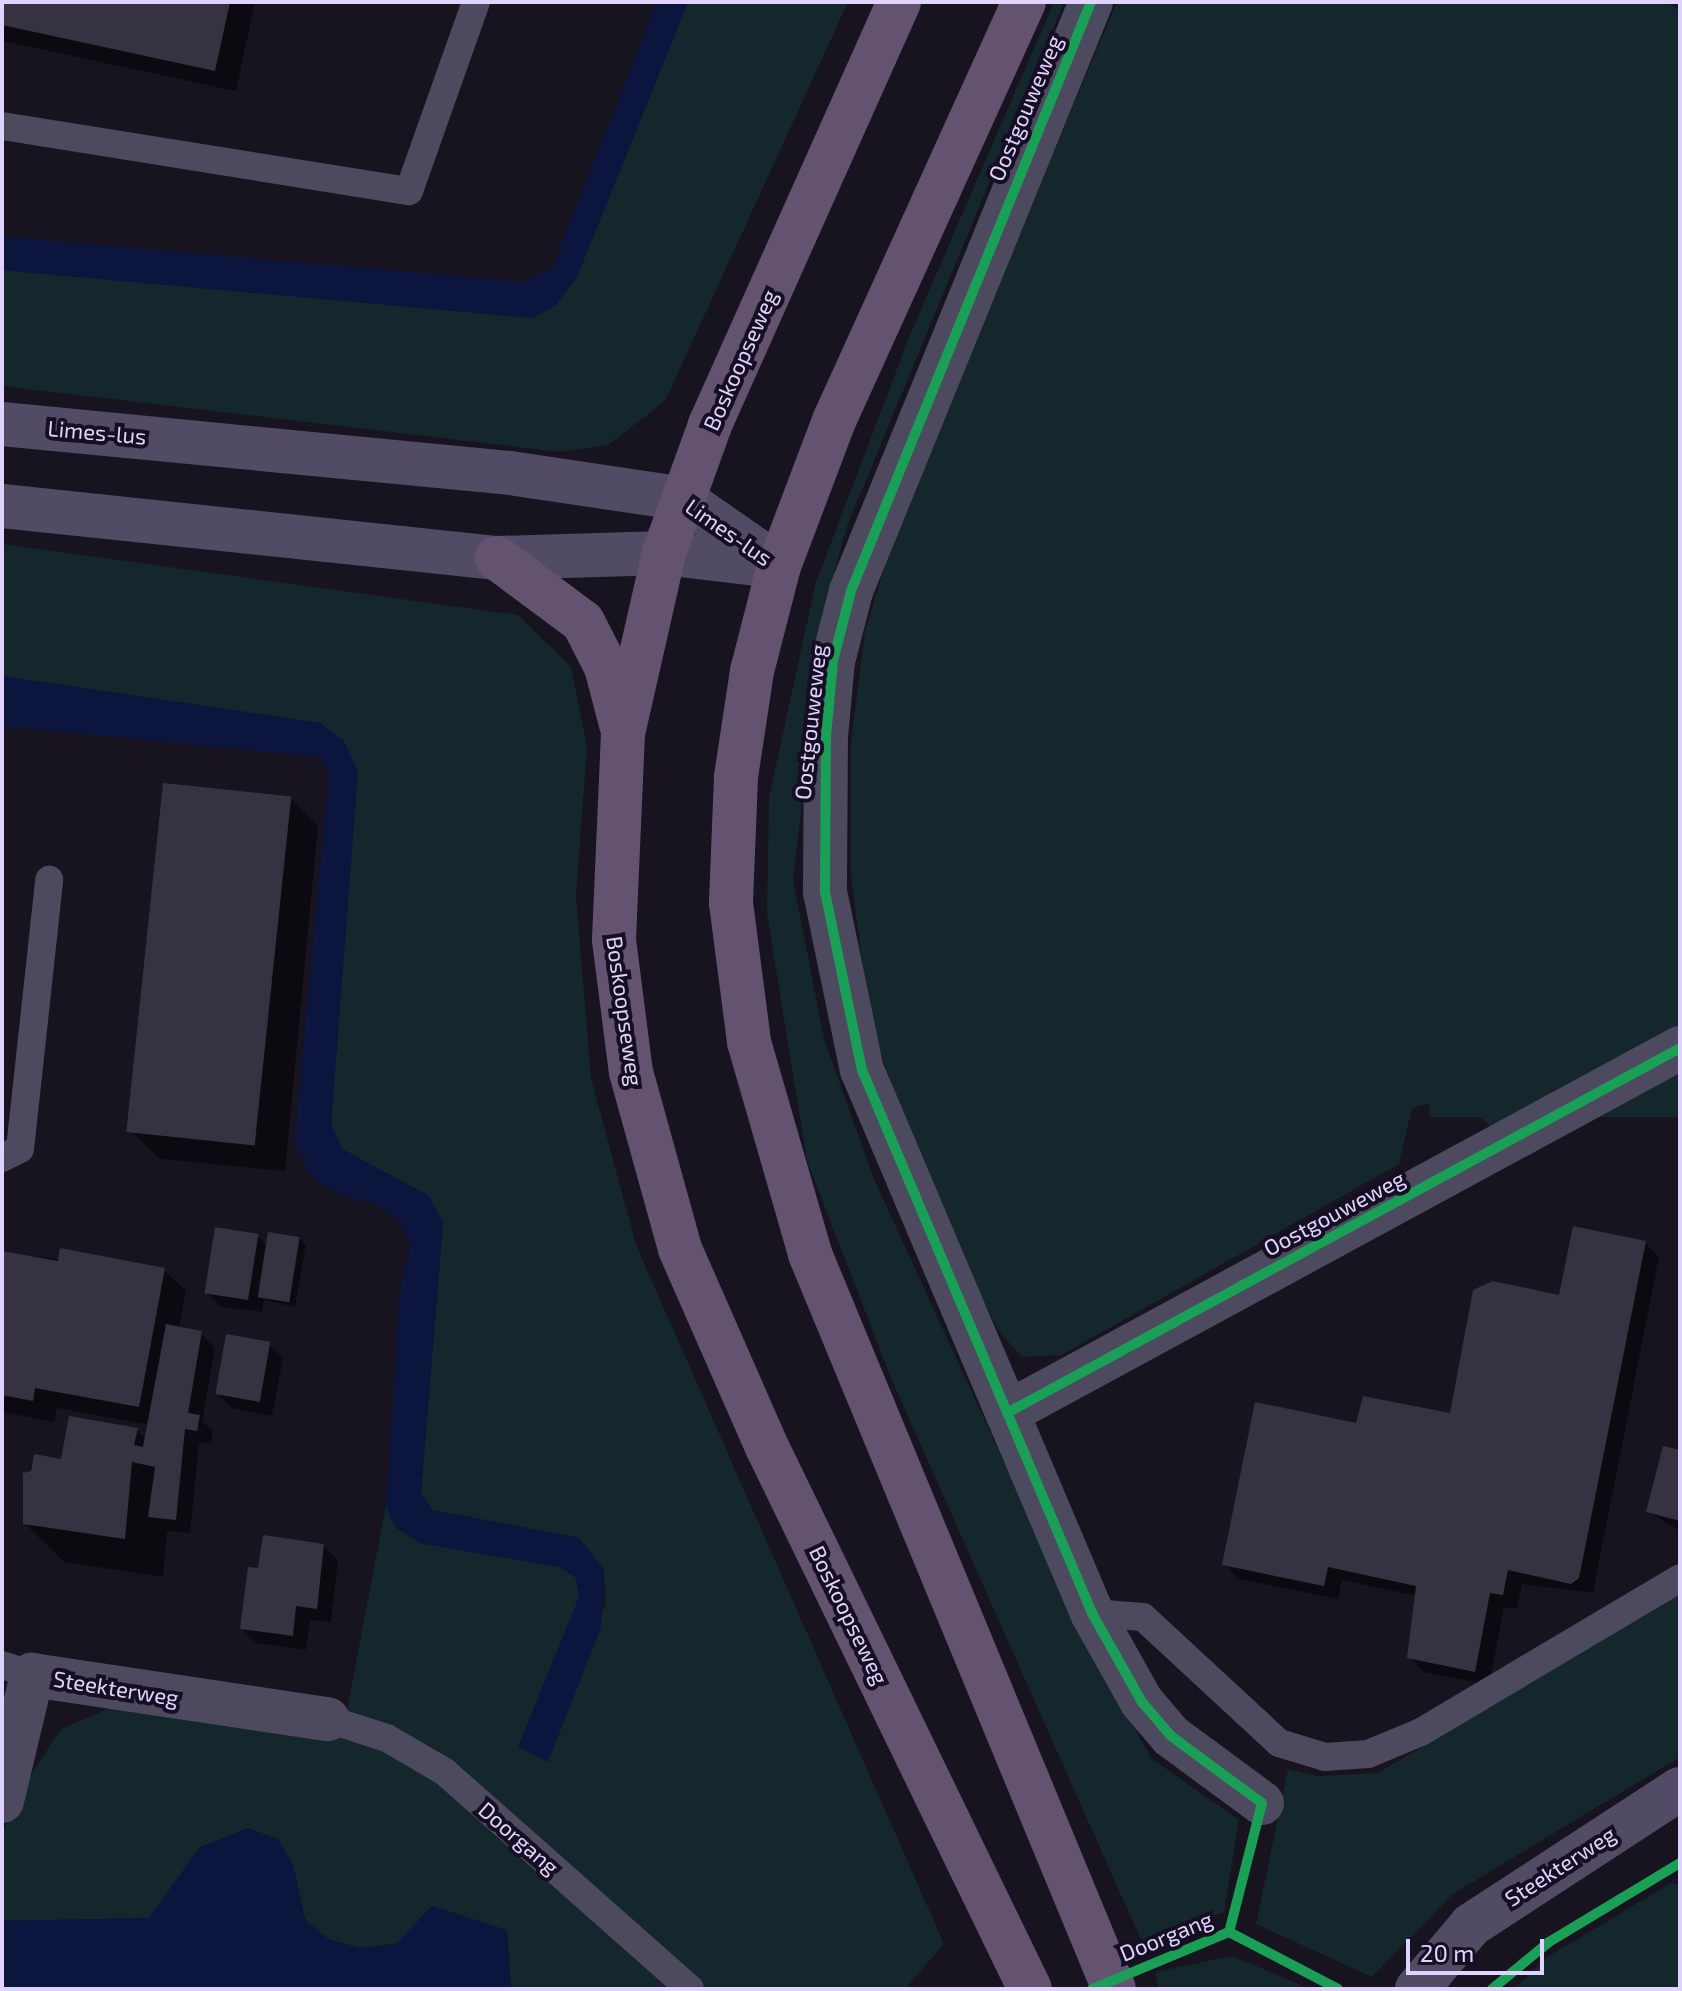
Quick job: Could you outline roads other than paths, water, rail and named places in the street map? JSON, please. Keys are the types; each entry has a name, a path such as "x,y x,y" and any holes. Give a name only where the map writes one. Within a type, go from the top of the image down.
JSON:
{"main road":[{"name":"Boskoopseweg","path":"899,2 683,499 664,553 623,733 612,889 618,984 631,1072 666,1207 768,1449 1030,1989"},
{"path":"1024,2 835,418 779,566 752,671 732,815 733,953 749,1042 810,1254 1114,1989"},
{"name":"Limes-lus","path":"2,424 510,473 683,499 779,566"},
{"name":"Limes-lus","path":"2,506 497,558 664,553 779,566"},
{"path":"497,558 583,622 606,667 623,733"},
{"name":"Steekterweg","path":"1417,1989 1471,1925 1680,1789"}],"street":[{"name":"Oostgouweweg","path":"1091,2 851,591 833,661 820,812 827,907 850,1031 902,1175 1092,1613 1142,1702 1171,1736 1262,1803"},
{"name":"Oostgouweweg","path":"1007,1413 1680,1048"},
{"name":"Steekterweg","path":"2,1801 17,1670 328,1719"}],"lane":[{"path":"2,126 409,191 476,2"},
{"path":"2,1158 20,1149 49,880"},
{"path":"1092,1613 1143,1617 1279,1743 1339,1756 1368,1754 1421,1732 1680,1578"},
{"name":"Doorgang","path":"328,1719 387,1738 445,1772 690,1989"}]}
